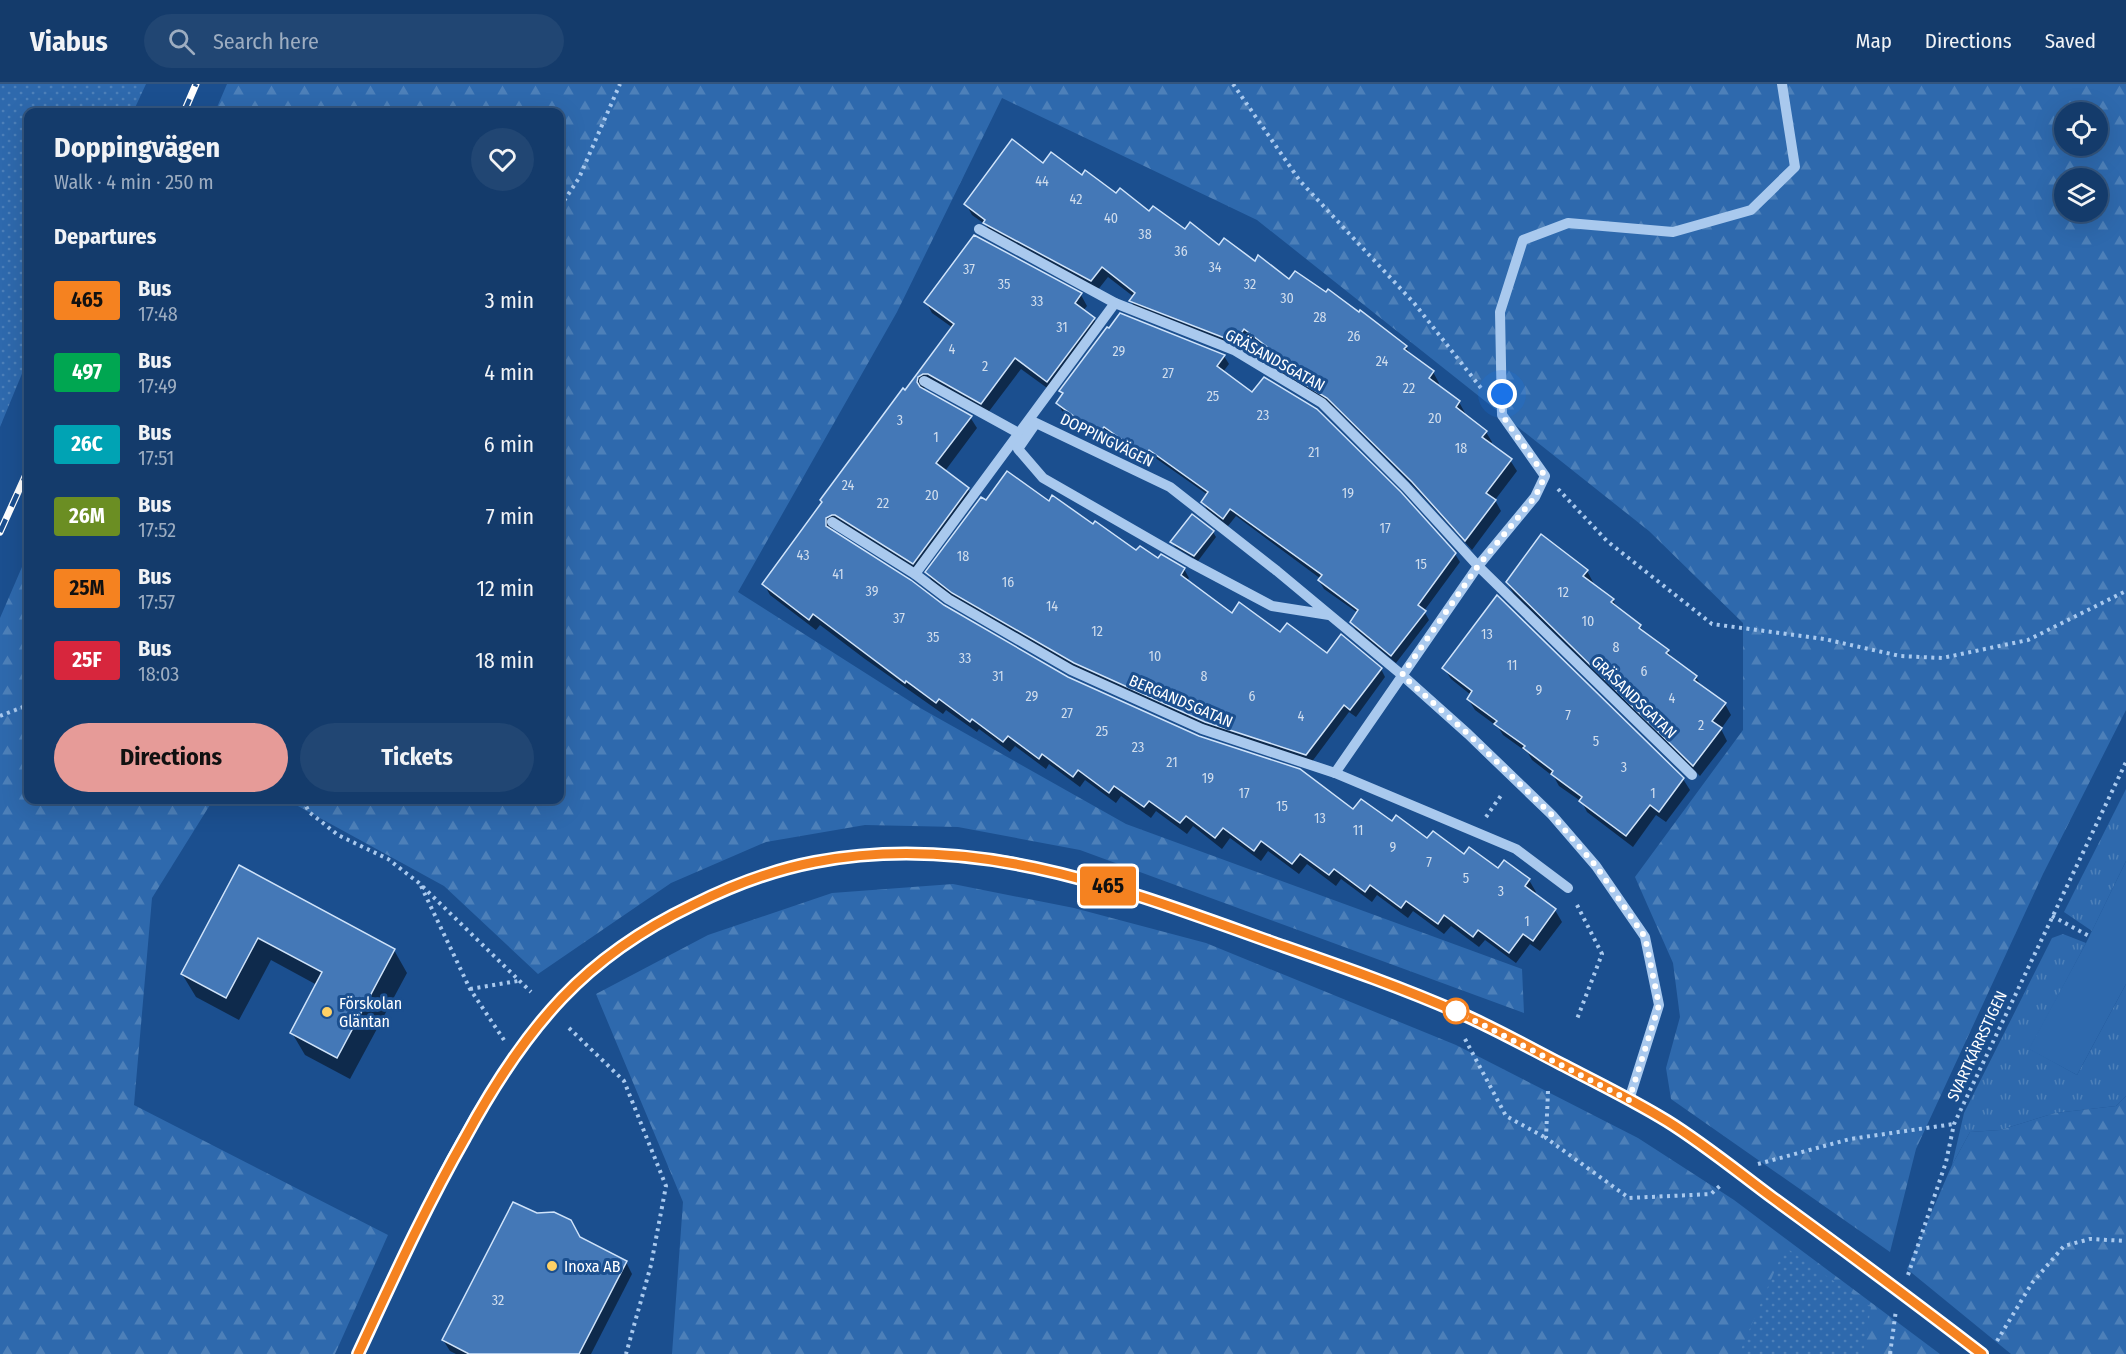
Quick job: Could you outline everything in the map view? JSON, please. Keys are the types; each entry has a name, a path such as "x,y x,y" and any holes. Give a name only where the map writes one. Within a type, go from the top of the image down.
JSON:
{"street":[{"path":"1335,773 1478,566 1535,497 1545,476 1502,415 1500,312 1523,240 1568,223 1673,232 1751,210 1795,168 1782,84"},
{"name":"GRÄSANDSGATAN","path":"979,229 1115,303 1234,350 1322,403 1406,487 1478,566 1692,775"},
{"path":"915,574 1022,435 1115,303"},
{"path":"924,381 1022,435"},
{"name":"DOPPINGVÄGEN","path":"1022,435 1036,423 1170,487 1277,571 1402,675 1514,777 1552,815 1596,866 1645,937 1659,1005 1629,1100"},
{"path":"1022,435 1017,449 1043,478 1191,563 1272,606 1329,615"},
{"name":"BERGANDSGATAN","path":"832,522 915,574 948,598 1071,670 1202,729 1335,773 1516,849 1568,888"},
{"path":"358,1354 431,1197 487,1096 514,1056 563,997 601,963 638,936 676,913 727,889 813,862 861,855 906,853 1012,862 1134,894 1333,963 1464,1015 1668,1122 1888,1281 1982,1354"}],"path":[{"path":"564,201 579,178 620,84"},
{"path":"1233,84 1300,181 1414,303 1502,415"},
{"path":"1545,476 1607,541 1712,624 1824,639 1900,656 1942,658 2028,640 2126,591"},
{"path":"0,716 24,707"},
{"name":"SVARTKÄRRSTIGEN","path":"1906,1279 1946,1162 1954,1124 2126,762"},
{"path":"1475,832 1514,777"},
{"path":"305,804 309,812 338,836 388,859 419,883 531,992"},
{"path":"419,883 470,989 514,1056"},
{"path":"1568,888 1602,954 1577,1019"},
{"path":"2052,916 2089,936"},
{"path":"470,989 519,981"},
{"path":"569,1028 624,1081 666,1186 651,1265 626,1354"},
{"path":"1465,1039 1506,1116 1546,1138 1629,1198 1711,1194 1729,1178"},
{"path":"1546,1138 1548,1091"},
{"path":"1749,1167 1850,1139 1954,1124"},
{"path":"1994,1345 2032,1283 2064,1246 2090,1239 2126,1241"},
{"path":"1890,1354 1899,1301"}],"green space":[{"path":"0,84 146,84 135,108 24,108 24,369 0,427"},
{"path":"227,84 2126,84 2126,710 2043,874 1916,1149 1890,1252 1671,1099 1666,1068 1680,1017 1673,963 1635,877 1743,730 1743,623 1649,531 1257,220 1002,98 897,312 738,592 922,709 1126,824 1522,969 1524,1013 1080,850 958,827 865,825 766,842 671,883 538,974 444,886 294,804 564,804 564,108 217,108"},
{"path":"24,562 24,804 211,804 152,898 134,1105 388,1235 335,1354 0,1354 0,618"},
{"path":"2126,789 2126,861 2092,931 2064,912"},
{"path":"2126,861 2126,984 2077,1075 2029,1049 2086,943"},
{"path":"953,884 1074,908 1206,943 1456,1045 1638,1138 1734,1200 1940,1354 672,1354 683,1202 596,994 708,935 832,893"},
{"path":"2063,934 2086,943 2030,1049 2077,1075 2126,984 2126,1096 2116,1106 2055,1113 2000,1130 1970,1132 1952,1165 1964,1113 2052,938"},
{"path":"2126,1096 2126,1354 2011,1354 1907,1269 1952,1165 1970,1132 2000,1130 2055,1113 2116,1106"},
{"path":"1785,1247 1871,1307 1863,1354 1739,1354"}],"building":[{"path":"1012,139 1043,163 1051,152 1082,175 1085,170 1116,193 1120,188 1149,211 1153,206 1185,229 1190,222 1219,245 1224,238 1255,261 1258,255 1289,279 1295,271 1326,292 1328,289 1359,312 1360,310 1407,346 1404,349 1434,371 1429,378 1460,401 1456,407 1487,431 1482,437 1512,459 1486,493 1496,500 1465,541 1412,482 1327,398 1273,365 1279,356 1244,329 1235,342 1129,301 1135,293 1102,267 1091,281 983,223 985,220 964,204"},
{"path":"974,235 1082,293 1075,303 1095,318 1047,382 1015,358 981,404 928,374 918,377 917,382 920,387 972,416 936,463 969,488 913,564 835,515 826,518 826,526 911,580 944,605 1068,677 1199,736 1300,769 1353,809 1361,799 1392,821 1396,815 1427,838 1433,831 1464,854 1469,847 1498,868 1504,860 1530,879 1525,886 1556,909 1533,941 1523,934 1509,953 1478,930 1473,937 1444,915 1438,924 1406,901 1401,908 1370,885 1365,892 1334,869 1329,875 1300,854 1292,864 1261,841 1254,851 1223,828 1215,838 1186,816 1180,823 1149,801 1144,807 1114,786 1109,793 1078,770 1073,777 1042,754 1039,759 1008,736 1003,742 972,719 970,722 939,699 936,703 906,681 905,683 813,614 809,620 762,584 822,502 820,500 903,388 905,390 954,324 924,302"},
{"path":"1120,313 1225,355 1217,366 1252,392 1264,377 1317,409 1401,492 1456,553 1418,605 1426,611 1391,656 1350,622 1358,610 1318,580 1322,575 1230,509 1223,519 1201,502 1208,492 1149,450 1145,456 1104,427 1098,434 1056,403 1063,393 1059,391"},
{"path":"1007,471 1049,501 1052,495 1093,524 1095,521 1136,550 1140,546 1158,558 1161,554 1185,568 1181,575 1232,613 1239,602 1280,632 1287,623 1327,653 1341,634 1382,668 1350,710 1344,705 1306,755 1205,722 1074,663 952,593 925,572 981,497 986,500"},
{"path":"1192,514 1214,531 1194,556 1170,542"},
{"path":"1541,534 1588,570 1583,576 1614,599 1611,602 1641,625 1639,628 1669,650 1666,653 1697,676 1694,680 1726,703 1712,721 1722,728 1693,766 1506,582"},
{"path":"1497,595 1684,778 1659,812 1650,805 1626,836 1579,801 1582,797 1551,774 1553,771 1523,748 1525,746 1494,724 1497,721 1467,699 1472,691 1442,668"},
{"path":"239,865 395,949 337,1058 290,1033 322,972 258,938 226,998 181,974"},
{"path":"513,1202 537,1213 554,1212 571,1220 580,1237 627,1261 579,1354 469,1354 442,1340"}],"railway":[{"path":"186,108 196,84"},
{"path":"0,532 24,479"}],"bus line":[{"name":"465","path":"358,1354 431,1197 487,1096 514,1056 563,997 601,963 638,936 676,913 727,889 813,862 861,855 906,853 1012,862 1123,890 1333,963 1464,1015 1590,1079 1668,1122 1888,1281 1982,1354"}],"place":[{"name":"Förskolan Gläntan","path":"327,1012"},
{"name":"Inoxa AB","path":"552,1266"}],"route":[{"path":"1456,1011 1629,1100 1659,1005 1645,937 1596,866 1552,815 1514,777 1402,675 1478,566 1535,497 1545,476 1502,415 1502,394"}]}
